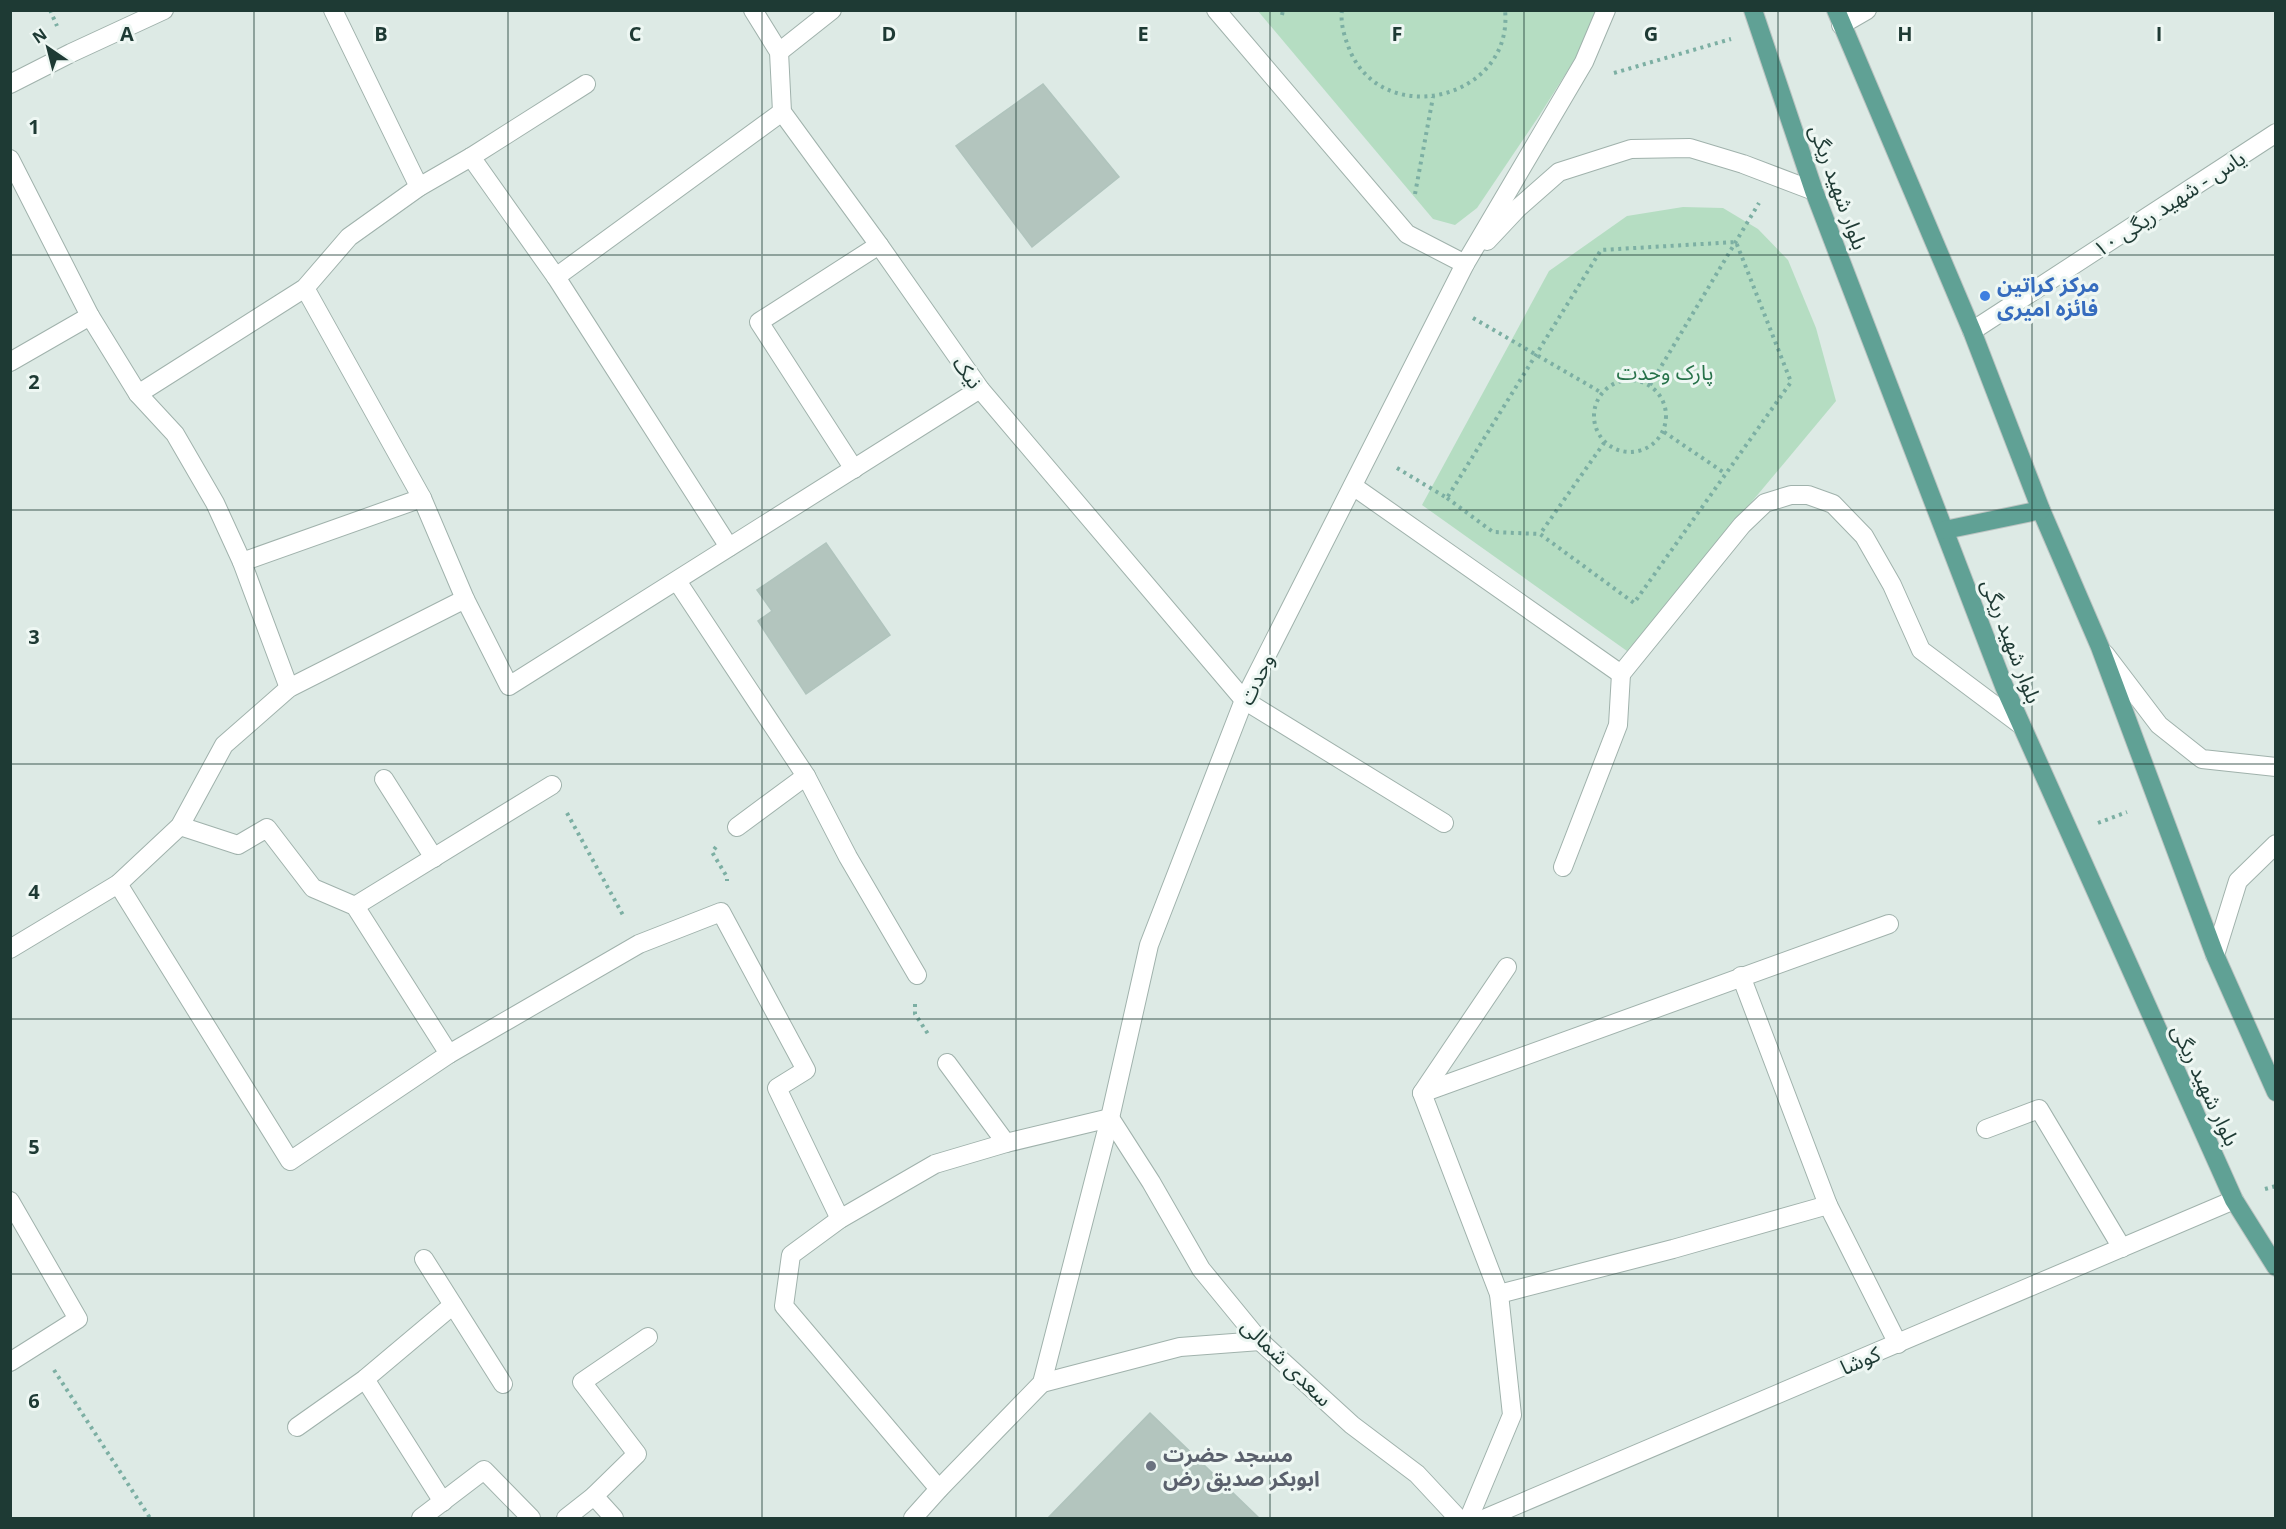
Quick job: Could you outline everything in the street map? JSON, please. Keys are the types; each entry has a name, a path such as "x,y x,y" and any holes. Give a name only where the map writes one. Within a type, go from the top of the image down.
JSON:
{"main road":[{"name":"بلوار شهید ریگی","path":"1753,10 1814,191 2004,686 2234,1200 2276,1267"},
{"path":"1839,18 1972,331 2041,510 2100,647 2215,955 2276,1092"},
{"path":"1946,530 2041,510"}],"street":[{"path":"10,84 164,10"},
{"path":"333,10 419,187"},
{"path":"556,277 782,112 779,52 753,10"},
{"path":"779,52 832,10"},
{"path":"1216,10 1407,234 1465,264"},
{"path":"1465,264 1590,51 1606,10"},
{"path":"1839,18 1867,10"},
{"path":"138,394 305,288 348,237 419,187 586,84"},
{"name":"نیک","path":"782,112 980,389 1244,700 1444,823"},
{"name":"یاس - شهید ریگی ۱۰","path":"1972,331 2276,133"},
{"path":"1465,264 1518,208 1560,172 1631,148 1690,148 1814,191"},
{"path":"471,157 556,277 729,548"},
{"path":"10,159 90,316 138,394 175,434 215,503 242,562 289,688"},
{"path":"854,469 759,322 879,245"},
{"name":"وحدت","path":"1042,1383 1110,1118 1149,945 1244,700 1465,264"},
{"path":"305,288 422,498 465,599 509,686 980,389"},
{"path":"10,362 90,316"},
{"path":"1353,486 1621,674"},
{"path":"1563,867 1618,725 1621,674 1742,525 1766,503 1791,495 1808,495 1833,504 1864,536 1892,585 1921,650 2021,725"},
{"path":"242,562 422,498"},
{"path":"676,580 806,776 848,857 916,975"},
{"path":"10,949 118,884 180,826 224,745 289,688 465,599"},
{"path":"2100,647 2159,725 2202,759 2276,767"},
{"path":"737,827 806,776"},
{"path":"384,778 434,858"},
{"path":"355,906 552,785"},
{"path":"180,826 238,845 267,828 313,888 355,906 449,1053"},
{"path":"2215,955 2238,881 2276,844"},
{"path":"118,884 290,1161 449,1053 639,944 721,912 806,1070 777,1088 840,1219"},
{"path":"1422,1094 1888,924"},
{"path":"1422,1094 1507,968"},
{"path":"1742,976 1828,1204 1898,1344"},
{"path":"947,1063 1006,1143"},
{"path":"1422,1094 1499,1294 1512,1415 1469,1518"},
{"path":"1986,1129 2039,1109 2122,1248"},
{"path":"939,1489 784,1306 791,1255 840,1219 934,1164 1006,1143 1110,1118"},
{"name":"سعدی شمالی","path":"1110,1118 1151,1182 1201,1269 1260,1341 1352,1425 1417,1474 1458,1518"},
{"name":"کوشا","path":"1486,1518 2234,1200"},
{"path":"10,1201 78,1319 10,1362"},
{"path":"1499,1294 1672,1249 1828,1204"},
{"path":"424,1259 503,1384"},
{"path":"297,1427 365,1379 453,1305"},
{"path":"566,1518 594,1496 637,1454 582,1382 648,1336"},
{"path":"913,1518 1042,1383 1180,1347 1260,1341"},
{"path":"365,1379 442,1502"},
{"path":"421,1518 484,1470 531,1518"},
{"path":"594,1496 614,1518"}],"path":[{"path":"1342,10 1345,39 1354,60 1369,78 1388,90 1410,97 1433,97 1456,91 1476,78 1492,62 1502,40 1505,10"},
{"path":"1571,85 1760,31"},
{"path":"1407,234 1433,97"},
{"path":"1650,385 1776,176"},
{"path":"1447,498 1601,250 1736,242"},
{"path":"1370,452 1447,498 1493,532 1540,534 1634,603 1791,382 1736,242"},
{"path":"1446,302 1602,393"},
{"path":"1633,379 1650,385 1662,397 1667,415 1664,432 1653,445 1637,452 1619,451 1604,443 1595,427 1594,409 1602,393 1616,383 1633,379"},
{"path":"1664,432 1726,474"},
{"path":"1540,534 1604,443"},
{"path":"552,785 639,944"},
{"path":"2069,834 2157,800"},
{"path":"721,912 727,877 712,852 737,827"},
{"path":"916,975 915,1014 947,1063"},
{"path":"38,1344 150,1518"}],"green space":[{"path":"1258,11 1595,11 1582,48 1539,116 1477,208 1455,225 1433,219"},
{"name":"پارک وحدت","path":"1683,207 1723,208 1758,229 1788,260 1816,328 1836,401 1627,651 1422,505 1549,271 1627,216"}],"building":[{"path":"1043,84 1119,177 1032,247 956,146"},
{"path":"826,543 890,635 806,694 758,621 772,611 757,590"},
{"name":"مسجد حضرت ابوبکر صدیق رض","path":"1150,1413 1259,1518 1048,1518"}],"place":[{"name":"مرکز کراتین فائزه امیری","path":"1985,296"},
{"name":"مسجد حضرت ابوبکر صدیق رض","path":"1151,1466"}]}
